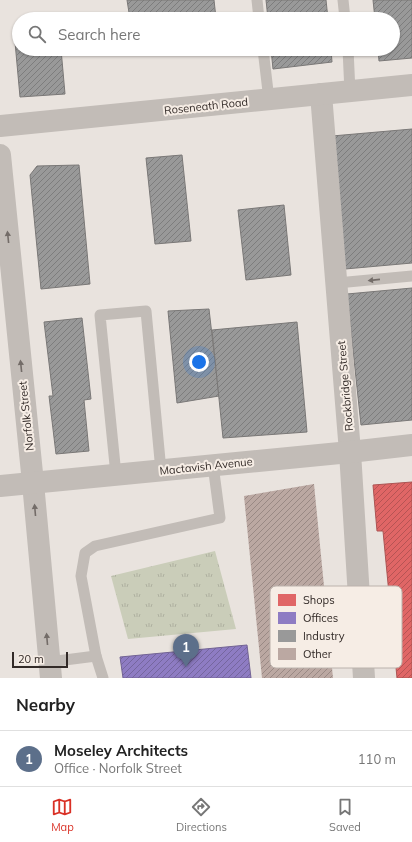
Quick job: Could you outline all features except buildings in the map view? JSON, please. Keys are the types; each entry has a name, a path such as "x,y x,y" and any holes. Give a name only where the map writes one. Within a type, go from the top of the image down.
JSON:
{"street":[{"name":"Roseneath Road","path":"0,126 412,85"},
{"name":"Rockbridge Street","path":"322,94 350,452 358,586"},
{"name":"Norfolk Street","path":"0,155 50,670"},
{"name":"Mactavish Avenue","path":"0,486 412,445"},
{"name":"Rockbridge Street","path":"363,668 364,678"}],"lane":[{"path":"257,0 258,12"},
{"path":"343,0 344,12"},
{"path":"264,56 269,100"},
{"path":"348,56 350,92"},
{"path":"336,283 412,276"},
{"path":"116,475 100,315 146,310 161,471"},
{"path":"103,678 96,656 81,576 85,553 95,546 220,518 213,465"},
{"path":"50,670 96,656"}],"green space":[{"path":"215,551 236,629 128,639 111,576"}],"place":[{"name":"Moseley Architects","path":"186,667"}]}
